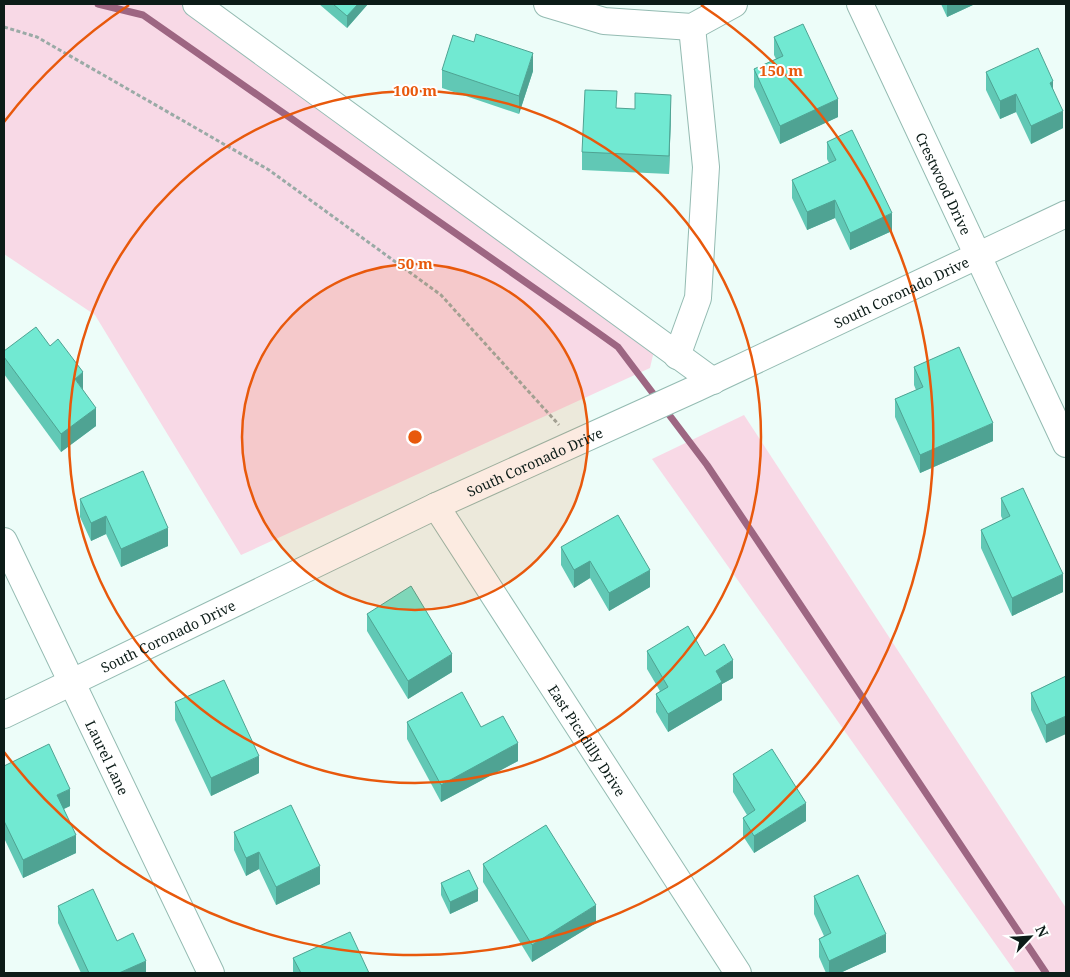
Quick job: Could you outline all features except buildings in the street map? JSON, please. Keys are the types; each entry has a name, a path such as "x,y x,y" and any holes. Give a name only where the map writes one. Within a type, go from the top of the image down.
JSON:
{"street":[{"path":"196,4 677,356 705,384"},
{"path":"547,4 604,21 692,28 734,4"},
{"name":"Crestwood Drive","path":"860,4 1066,444"},
{"path":"677,356 698,298 706,167 692,28"},
{"name":"South Coronado Drive","path":"4,715 436,506 576,444 978,257 1066,214"},
{"name":"East Picadilly Drive","path":"436,506 738,973"},
{"name":"Laurel Lane","path":"4,541 211,973"}],"path":[{"path":"4,27 37,37 269,170 434,289 576,444"}],"shaded area":[{"path":"4,4 187,4 652,345 653,355 650,368 241,555 95,315 4,254"},
{"path":"744,415 1066,908 1066,973 1016,973 652,459"}],"waterway":[{"path":"98,4 143,15 597,332 618,347 658,400"},
{"path":"664,408 707,465 1046,973"}]}
